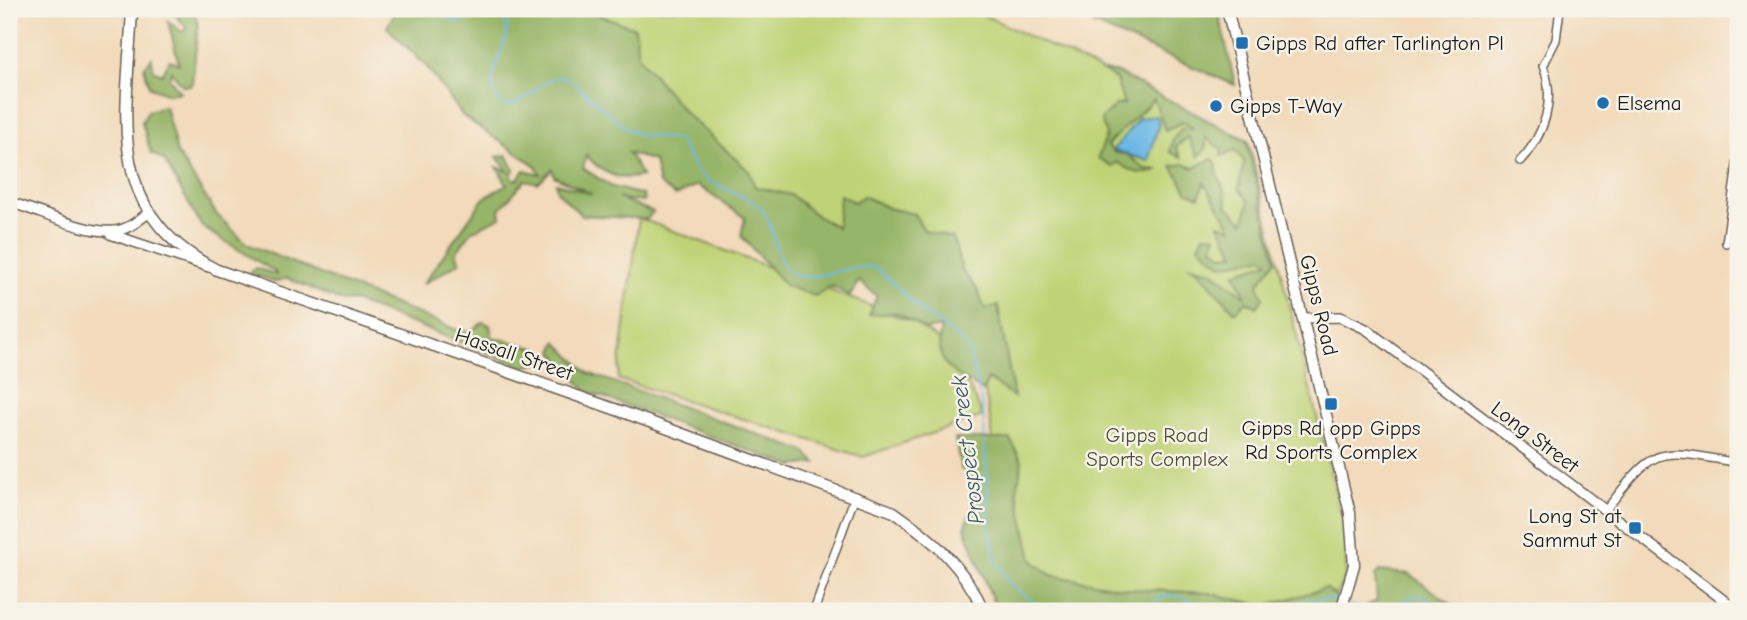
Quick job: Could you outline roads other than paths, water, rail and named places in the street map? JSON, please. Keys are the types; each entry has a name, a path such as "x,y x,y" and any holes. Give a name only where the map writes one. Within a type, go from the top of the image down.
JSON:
{"main road":[{"path":"132,9 127,123 129,160 140,198 148,213"},
{"name":"Gipps Road","path":"1227,9 1352,525 1355,557 1349,592 1341,611"},
{"name":"Hassall Street","path":"148,213 186,254 217,270 894,512 930,536 954,562 976,593 984,611"}],"street":[{"path":"1520,161 1539,138 1545,118 1550,84 1543,66 1556,40 1560,9"},
{"path":"1737,25 1738,37"},
{"path":"1726,243 1738,158"},
{"path":"9,202 217,270"},
{"path":"99,230 123,229 148,213"},
{"name":"Long Street","path":"1303,318 1340,317 1366,328 1738,611"},
{"path":"1605,511 1640,467 1658,456 1676,453 1738,463"},
{"path":"814,611 855,496"}],"water":[{"path":"1157,116 1159,124 1148,161 1113,150 1139,118"}],"waterway":[{"name":"Prospect Creek","path":"441,9 446,16 456,21 467,20 486,11 501,17 507,26 493,79 494,93 503,105 520,102 551,80 568,78 627,129 641,135 678,140 702,176 755,203 768,220 781,260 790,273 805,277 856,267 877,268 926,315 960,339 969,351 983,409 990,530 995,558 1011,585 1045,611"},
{"name":"Prospect Creek","path":"1149,611 1154,603 1168,595 1192,601 1207,611"},
{"name":"Prospect Creek","path":"1348,604 1383,611 1414,596 1420,596 1441,611"},
{"name":"Prospect Creek","path":"1272,611 1309,600 1340,599"}],"place":[{"name":"Gipps Rd after Tarlington Pl","path":"1242,43"},
{"name":"Elsema","path":"1603,103"},
{"name":"Gipps T-Way","path":"1216,106"},
{"name":"Gipps Rd opp Gipps Rd Sports Complex","path":"1331,404"},
{"name":"Long St at Sammut St","path":"1635,528"}],"park label":[{"name":"Gipps Road Sports Complex","path":"1157,447"}]}
